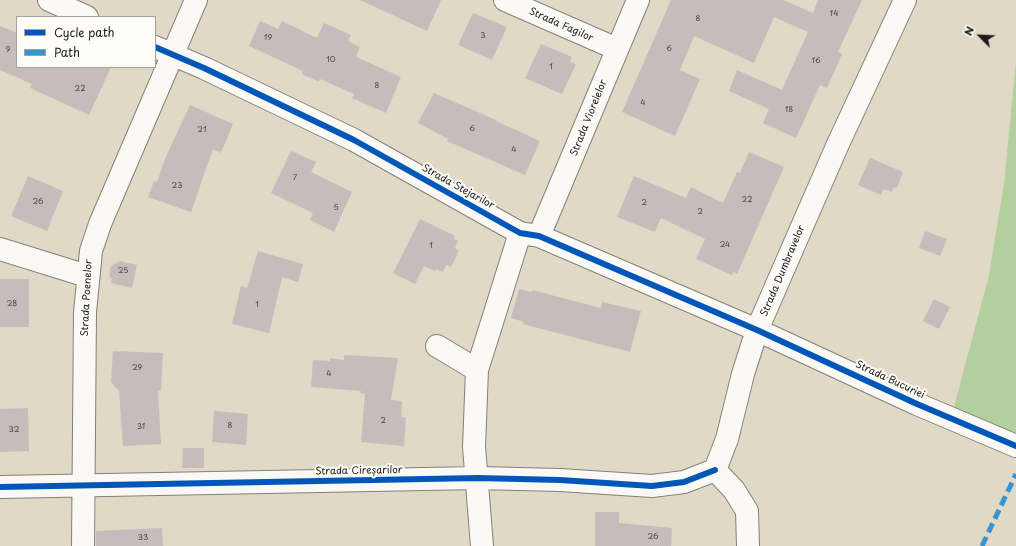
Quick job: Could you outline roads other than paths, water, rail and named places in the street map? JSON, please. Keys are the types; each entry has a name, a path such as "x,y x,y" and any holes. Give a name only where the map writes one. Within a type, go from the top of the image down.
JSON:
{"street":[{"path":"49,0 85,16"},
{"name":"Strada Poenelor","path":"83,546 82,487 87,276 90,251 163,51 196,0"},
{"name":"Strada Fagilor","path":"505,0 617,49"},
{"name":"Strada Viorelelor","path":"530,234 580,143 638,0"},
{"name":"Strada Dumbravelor","path":"715,470 727,439 743,374 757,330 838,144 905,0"},
{"name":"Strada Stejarilor","path":"163,51 204,68 354,140 530,234 757,330"},
{"path":"482,546 478,478 474,447 477,370 530,234"},
{"path":"0,249 87,276"},
{"name":"Strada Bucuriei","path":"757,330 917,404 1016,446"},
{"path":"438,346 477,370"},
{"path":"715,470 734,490 747,511 748,546"},
{"name":"Strada Cireșarilor","path":"0,487 82,487 478,478 560,480 652,486 684,482 715,470"}]}
